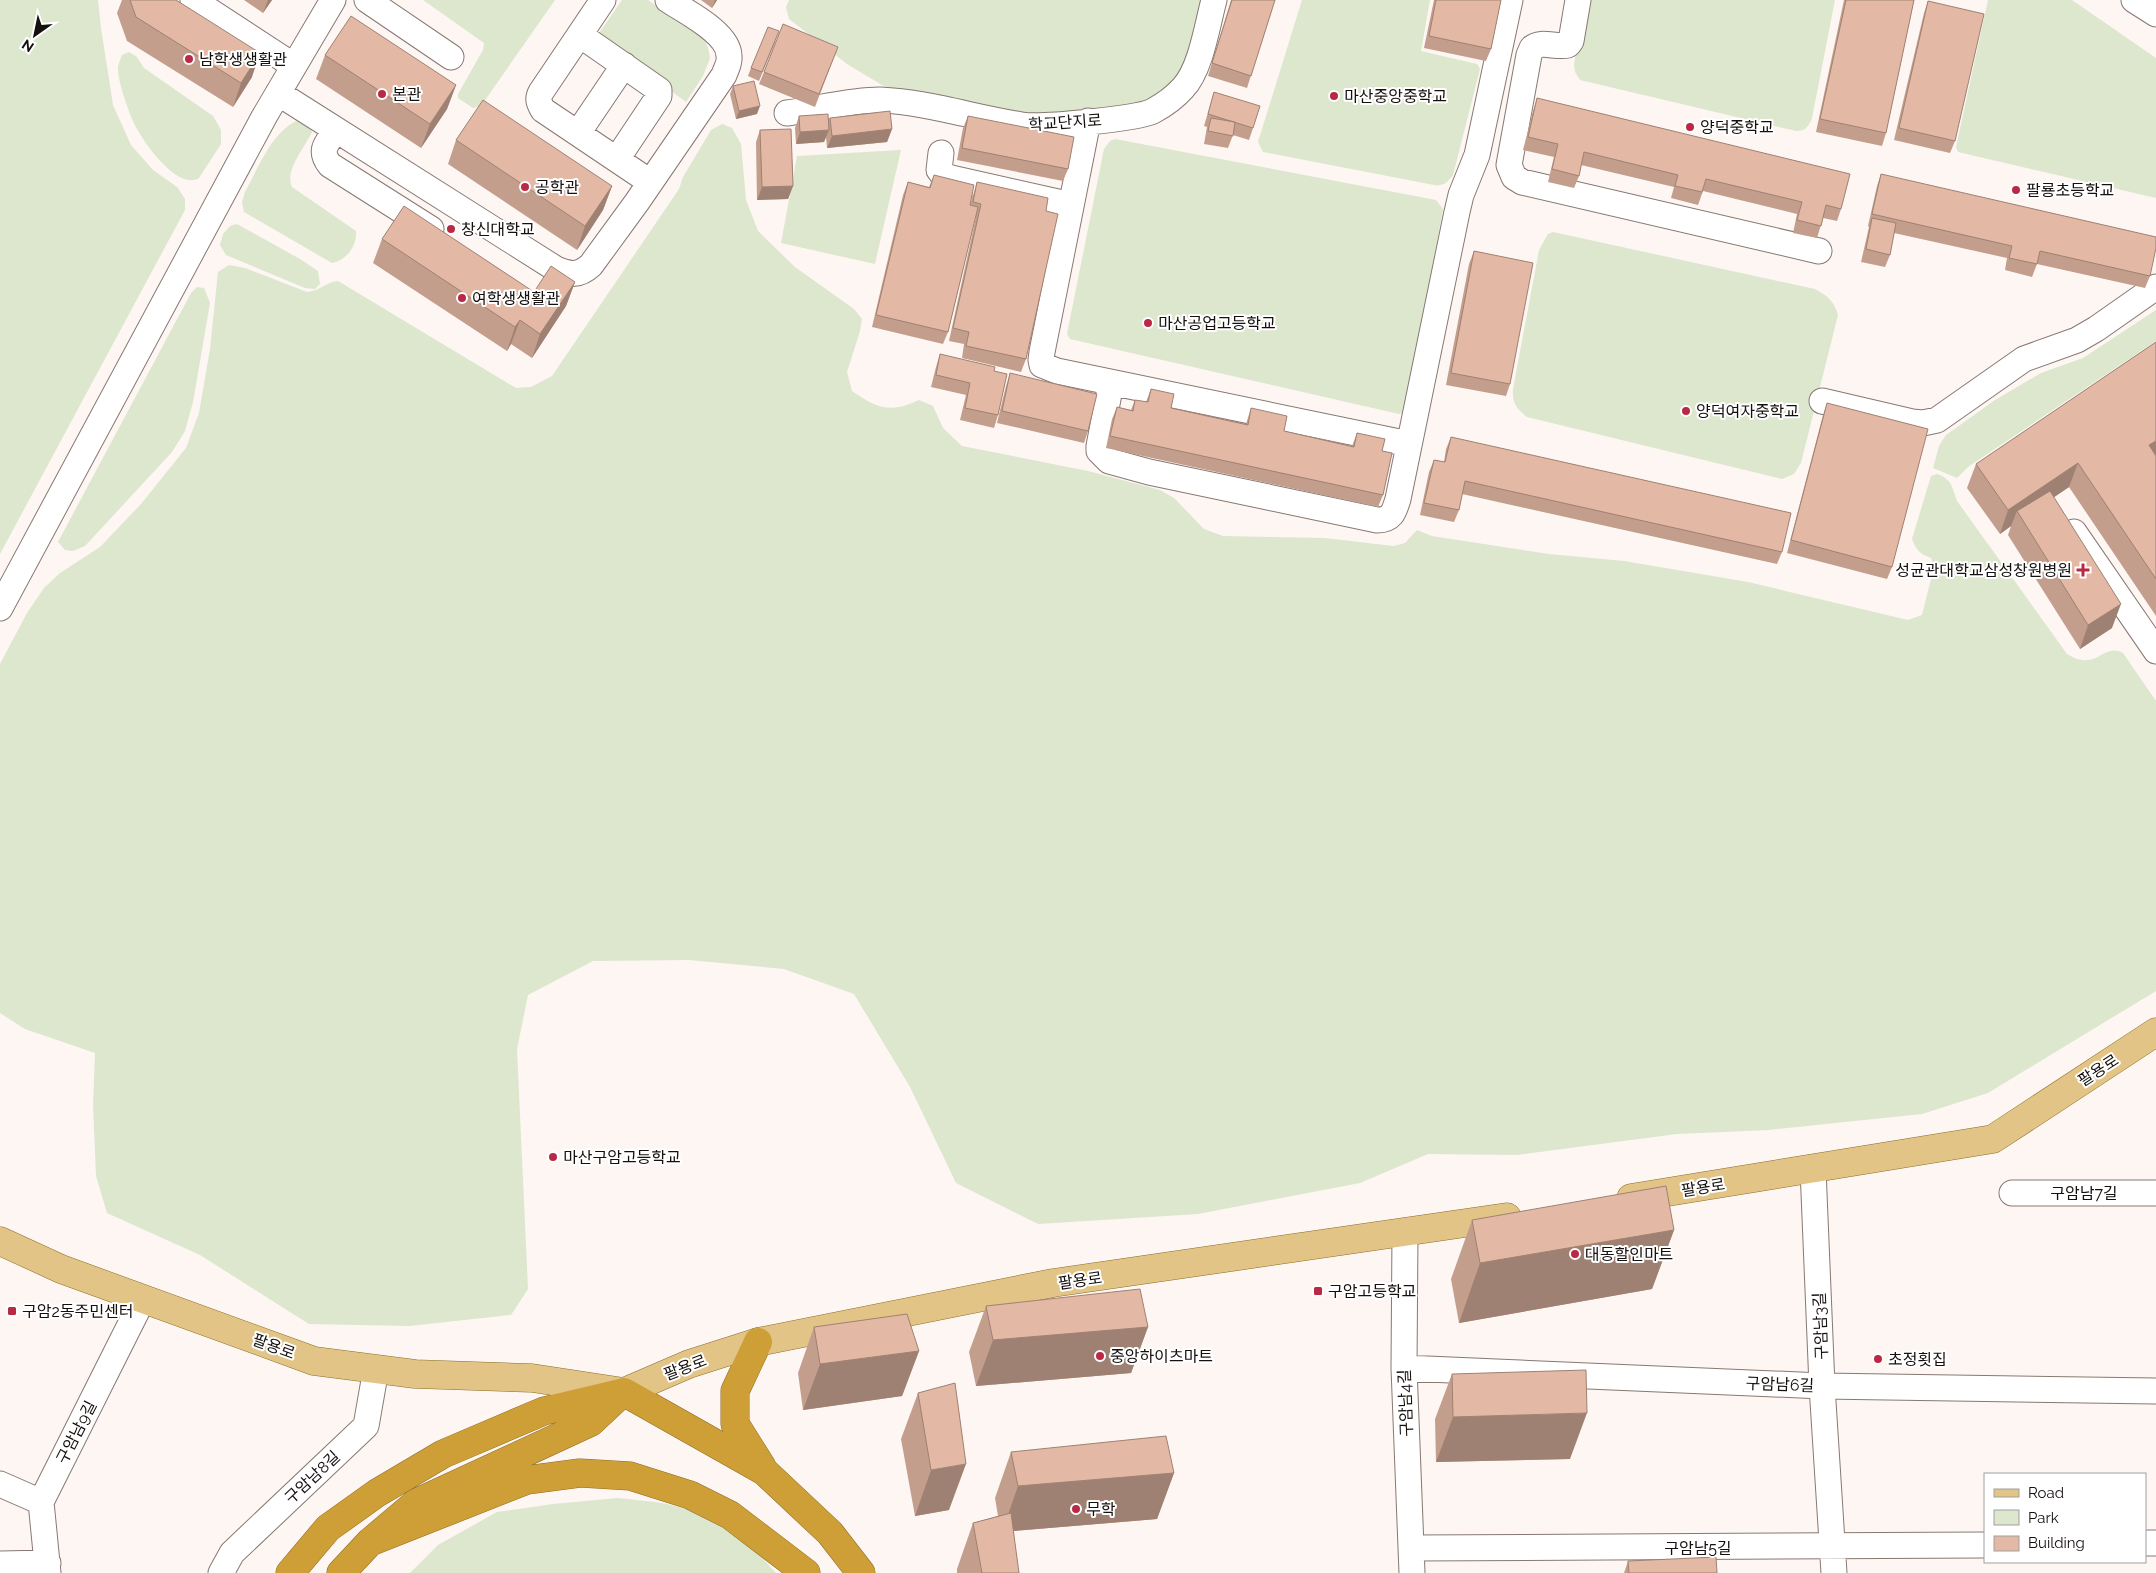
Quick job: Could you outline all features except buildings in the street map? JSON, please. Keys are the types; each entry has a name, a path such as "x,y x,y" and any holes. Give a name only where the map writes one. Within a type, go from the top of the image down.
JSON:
{"highway":[{"path":"758,1342 735,1391 735,1424 764,1471"},
{"path":"340,1573 370,1542 416,1503 591,1422 624,1392"},
{"path":"290,1573 328,1528 377,1493 443,1454 544,1411 624,1392 764,1471 830,1533 860,1573"},
{"path":"370,1542 527,1480 580,1473 630,1476 690,1495 730,1515 806,1573"},
{"path":"763,1541 793,1573"}],"main road":[{"name":"팔용로","path":"1609,1201 1993,1139 2156,1032"},
{"name":"팔용로","path":"0,1241 61,1269 314,1361 415,1374 532,1378 624,1392 688,1364 758,1342 1052,1283 1532,1214"}],"street":[{"path":"193,0 294,66"},
{"path":"0,608 278,93 333,0"},
{"path":"367,0 451,58"},
{"path":"603,0 538,98 539,104 543,110 650,182"},
{"path":"278,93 567,274 579,273 591,265 724,75 729,64 730,54 721,36 668,0"},
{"name":"학교단지로","path":"787,113 880,100 924,105 1023,125 1050,125 1152,112 1184,87 1193,73 1214,0"},
{"path":"1111,383 1099,446 1099,452 1109,461 1149,472 1377,520 1387,520 1392,516 1409,444 1457,212 1461,195 1477,155 1510,0"},
{"path":"1578,0 1571,41 1568,45 1562,47 1540,44 1532,48 1529,55 1509,165 1514,177 1522,182 1819,251"},
{"path":"2134,0 2156,14"},
{"path":"580,35 657,86 659,90 659,96 617,160"},
{"path":"578,133 624,65"},
{"path":"1088,121 1041,360 1042,365 1049,369 1111,383 1409,444"},
{"path":"336,130 323,152 324,158 330,165 447,239"},
{"path":"941,152 939,170 943,175 1071,204"},
{"path":"1822,401 1912,422 1937,420 2024,359 2077,340 2096,330 2156,288"},
{"path":"2059,511 2156,651"},
{"name":"구암남3길","path":"1813,1169 1822,1386 1834,1573"},
{"name":"구암남7길","path":"2012,1193 2156,1192"},
{"name":"구암남4길","path":"1405,1233 1404,1368 1412,1573"},
{"name":"구암남9길","path":"41,1502 143,1299"},
{"name":"구암남6길","path":"1404,1368 1822,1386 2156,1391"},
{"name":"구암남8길","path":"221,1573 232,1553 366,1426 376,1369"},
{"path":"0,1484 41,1502 48,1568 0,1564"},
{"name":"구암남5길","path":"1412,1548 1984,1545"}],"green space":[{"path":"0,0 98,0 113,105 131,145 153,170 177,187 185,199 185,210 0,554"},
{"path":"423,0 555,0 481,106 473,108 458,98 458,94 483,50 484,43"},
{"path":"622,0 648,0 703,37 708,47 710,58 703,76 686,102 601,39 600,32"},
{"path":"789,0 1204,0 1190,55 1168,92 1128,109 1028,114 902,93 882,85 847,64 789,19 786,7"},
{"name":"마산중앙중학교","path":"1302,0 1430,0 1421,51 1477,64 1480,69 1453,175 1447,182 1434,185 1263,152 1258,142"},
{"path":"1584,0 1835,0 1812,118 1809,124 1806,128 1796,131 1580,80 1575,72 1574,65"},
{"path":"1988,0 2072,0 2156,58 2156,198 1958,152 1956,147"},
{"path":"129,52 137,57 144,68 213,116 221,130 221,144 199,178 190,180 180,177 170,170 142,138 125,100 118,71 122,55"},
{"path":"296,121 308,123 312,132 293,167 290,181 292,187 356,231 355,242 350,252 342,259 332,263 244,212 242,202 245,192 266,152 279,134"},
{"path":"722,124 732,128 741,144 746,200 758,231 795,267 854,309 862,319 847,372 852,391 869,402 884,407 899,407 919,400 933,406 943,428 962,446 1088,471 1160,490 1174,498 1204,529 1223,536 1325,538 1393,546 1405,543 1417,530 1432,536 1549,554 1624,561 1748,582 1908,620 1922,615 1934,567 1931,558 1919,551 1912,539 1931,476 1937,474 1946,478 1957,501 2067,654 2077,659 2086,660 2093,659 2110,651 2123,653 2156,701 2156,991 1988,1093 1922,1114 1769,1130 1677,1134 1517,1155 1428,1154 1360,1183 1198,1214 1038,1224 956,1183 910,1087 854,994 784,969 689,960 593,961 528,995 517,1049 528,1289 511,1315 410,1326 309,1324 200,1255 107,1213 96,1176 93,1105 95,1053 25,1029 0,1013 0,664 27,613 44,588 60,573 100,547 141,504 186,448 199,413 210,349 218,272 229,265 245,268 307,292 338,281 516,388 531,387 552,376 679,189 683,177 711,130"},
{"path":"1115,139 1436,200 1443,209 1406,412 1399,414 1070,339 1067,334 1104,149 1110,141"},
{"path":"901,150 875,264 781,243 797,156"},
{"path":"237,224 318,271 320,284 315,289 305,288 226,255 220,245 223,234 230,226"},
{"path":"1553,232 1815,289 1830,299 1838,315 1801,463 1794,474 1782,479 1527,417 1520,411 1514,402 1513,389 1539,250 1548,234"},
{"path":"197,287 204,288 210,303 193,402 185,431 172,452 85,546 73,551 65,550 58,542 191,293"},
{"path":"2156,310 2156,341 1968,467 1957,478 1933,468 1939,446 1946,435 1995,400 2041,373 2083,358"},
{"path":"618,1498 667,1504 683,1508 713,1521 741,1539 776,1573 410,1573 438,1545 497,1512 553,1504"}],"place":[{"name":"남학생생활관","path":"189,59"},
{"name":"본관","path":"382,94"},
{"name":"마산중앙중학교","path":"1334,96"},
{"name":"양덕중학교","path":"1690,127"},
{"name":"공학관","path":"525,187"},
{"name":"팔룡초등학교","path":"2016,190"},
{"name":"창신대학교","path":"451,229"},
{"name":"여학생생활관","path":"462,298"},
{"name":"마산공업고등학교","path":"1148,323"},
{"name":"양덕여자중학교","path":"1686,411"},
{"name":"성균관대학교삼성창원병원","path":"2083,570"},
{"name":"마산구암고등학교","path":"553,1157"},
{"name":"대동할인마트","path":"1575,1254"},
{"name":"구암고등학교","path":"1318,1291"},
{"name":"구암2동주민센터","path":"12,1311"},
{"name":"중앙하이츠마트","path":"1100,1356"},
{"name":"초정횟집","path":"1878,1359"},
{"name":"무학","path":"1076,1509"}]}
